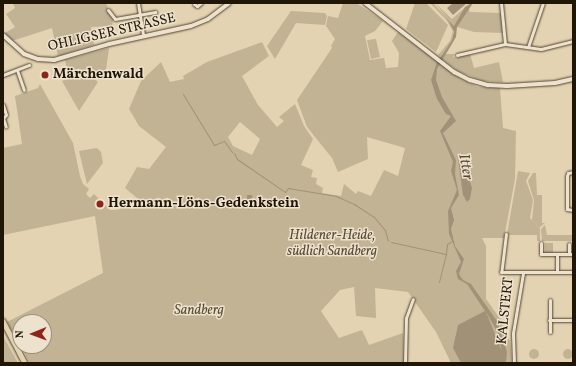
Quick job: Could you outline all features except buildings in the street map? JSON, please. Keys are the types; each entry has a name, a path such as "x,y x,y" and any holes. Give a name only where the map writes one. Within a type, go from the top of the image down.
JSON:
{"main road":[{"name":"OHLIGSER STRASSE","path":"3,35 24,54 50,61 200,22 229,3"},
{"path":"365,3 464,78 488,85 555,83 573,79"},
{"path":"3,321 25,363"}],"street":[{"path":"138,3 143,36"},
{"path":"194,4 197,6 201,3"},
{"path":"501,3 505,44"},
{"path":"528,48 543,3"},
{"path":"108,10 115,19 155,12"},
{"path":"457,55 505,44 544,49 573,41"},
{"path":"3,75 29,65"},
{"path":"17,70 24,90"},
{"path":"3,105 6,115 3,118 6,127"},
{"path":"573,172 568,173 567,176 567,209 573,210"},
{"name":"KALSTERT","path":"506,234 501,272 523,273 513,333 514,363"},
{"path":"541,243 541,254 571,254 569,244"},
{"path":"557,254 557,272"},
{"path":"523,273 573,272"},
{"path":"405,363 406,318 413,300"},
{"path":"550,300 550,332"},
{"path":"549,320 573,320"}],"green space":[{"path":"13,3 106,3 113,20 112,26 91,27 94,45 58,56 52,28 12,41 5,33 15,27 6,14 15,8"},
{"path":"343,3 358,4 383,21 375,31 365,36 370,60 384,58 386,68 398,67 399,53 392,41 398,32 461,79 478,87 500,88 503,128 516,131 515,179 504,238 482,238 486,246 486,299 501,320 507,338 510,340 512,363 451,363 436,332 408,292 375,288 376,318 356,316 354,287 340,290 321,311 339,338 362,330 369,345 403,333 404,363 30,363 25,354 52,354 52,314 23,314 103,273 95,216 3,235 3,148 22,144 15,96 38,88 40,84 73,143 80,176 83,184 89,189 86,194 90,198 94,194 110,210 116,210 143,203 125,188 137,167 149,169 166,147 139,126 129,109 141,81 161,62 170,82 184,79 183,76 207,62 262,42 269,56 242,76 258,105 277,127 284,121 279,117 295,104 304,126 313,139 301,165 313,170 311,177 317,178 316,184 323,188 322,193 341,196 344,184 356,194 358,191 371,196 384,170 398,176 405,148 367,137 368,159 338,172 332,158 307,127 297,100 332,48 331,46 335,39 326,26 328,16 338,18","holes":["240,122 260,139 252,155 233,146 228,137"]},
{"path":"415,3 426,3 448,25 436,52 406,29"},
{"path":"430,3 433,3 449,22 454,32 452,40 440,57 438,55 450,41 453,31 447,21"},
{"path":"435,3 452,19 470,3 473,3 468,8 470,12 501,13 503,33 474,32 454,26"},
{"path":"291,11 325,13 327,16 325,25 296,23 275,59 267,46"},
{"path":"376,39 380,57 371,59 367,40"},
{"path":"109,48 106,70 89,74 98,82 79,111 62,81 69,78 65,60"},
{"path":"445,54 455,54 453,57 457,58 470,54 474,68 499,62 503,82 483,81 458,71 442,59"},
{"path":"97,148 101,152 103,163 87,184 79,151"},
{"path":"518,171 530,173 526,181 533,200 530,218 540,229 540,241 537,241 537,235 507,235"},
{"path":"533,173 536,173 537,195 542,195 542,223 545,223 539,228 532,220 534,200 528,181"},
{"path":"545,225 547,235 573,235 573,241 542,241 541,229"},
{"path":"545,243 553,243 553,254 545,254"},
{"path":"12,319 12,331 7,322"},
{"path":"3,336 18,363 3,363"},
{"path":"532,349 536,349 539,354 536,359 532,359 529,356 529,352"},
{"path":"566,349 570,349 572,350 572,358 566,359 563,356 563,352"}],"water":[{"path":"433,3 454,26 465,7 473,3 457,27 456,37 437,69 436,80 442,97 456,121 443,133 456,160 455,174 459,195 451,208 454,220 451,229 455,246 464,259 459,274 463,280 471,284 497,321 507,352 506,363 461,363 453,348 458,325 485,311 467,284 458,279 456,271 461,262 449,234 448,211 457,190 451,171 453,162 440,131 451,116 446,114 437,99 431,80 437,62 452,40 454,32 449,22","holes":["486,312 498,333 502,351"]},
{"path":"453,3 467,3 453,15 447,8"},
{"name":"Itter","path":"458,158 462,158 472,188 470,199 467,202 463,195"},
{"path":"247,195 252,195 254,204 248,210"}],"waterway":[{"path":"183,94 214,145 224,141 232,152"},
{"path":"234,153 237,159 285,192 288,188 336,196 354,204 374,217 385,230 388,241"},
{"path":"391,242 446,254 447,244 452,241"},
{"path":"439,282 446,254"}],"place":[{"name":"Märchenwald","path":"45,75"},
{"name":"Hermann-Löns-Gedenkstein","path":"100,204"}],"park label":[{"name":"Hildener-Heide, südlich Sandberg","path":"332,244"},
{"name":"Sandberg","path":"199,311"}]}
